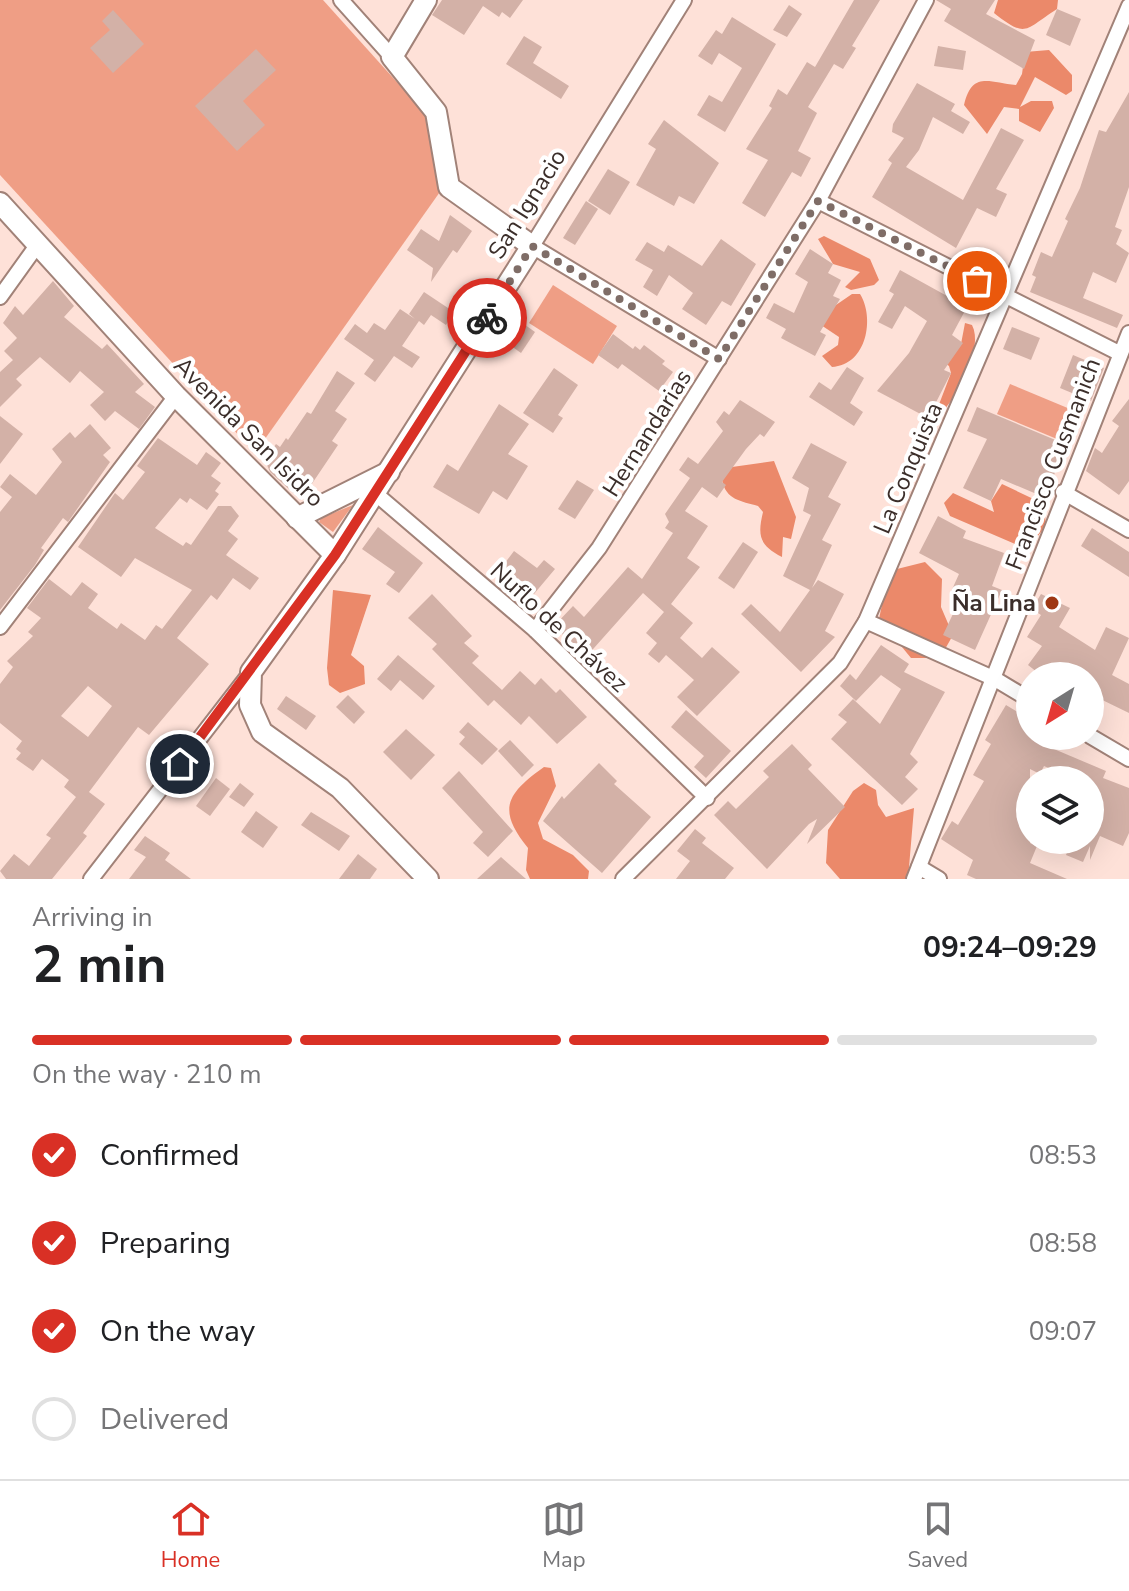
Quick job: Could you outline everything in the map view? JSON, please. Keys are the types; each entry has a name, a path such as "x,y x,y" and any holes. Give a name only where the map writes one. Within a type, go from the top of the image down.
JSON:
{"main road":[{"path":"426,0 392,57 436,112 449,187 532,246"},
{"name":"Avenida San Isidro","path":"0,203 176,396 335,555"},
{"name":"San Ignacio","path":"335,555 532,246"},
{"path":"297,518 389,472"},
{"path":"335,555 251,672 250,705 262,732 340,788 426,878"}],"street":[{"path":"341,0 392,57"},
{"name":"San Ignacio","path":"532,246 684,0"},
{"name":"Hernandarias","path":"535,630 599,548 818,201 926,0"},
{"name":"La Conquista","path":"623,879 840,663 866,621 1129,6"},
{"path":"818,201 1119,353"},
{"path":"0,297 38,244"},
{"path":"532,246 719,359"},
{"name":"Francisco Cusmanich","path":"916,873 995,679 1063,492 1129,333"},
{"path":"0,627 176,396"},
{"path":"1063,492 1129,530"},
{"name":"Nuflo de Chávez","path":"376,494 535,630 707,798"},
{"path":"866,621 995,679 1016,692"},
{"path":"91,879 251,672"},
{"path":"1104,744 1129,759"},
{"path":"916,873 939,879"}],"shaded area":[{"path":"0,0 323,0 440,130 442,189 255,453 0,175"},
{"path":"998,0 1058,0 1057,9 1026,29 1020,29 994,13"},
{"path":"1049,50 1072,75 1072,91 1066,95 1035,77 1020,107 1031,101 1052,101 1054,108 1040,132 1019,121 1019,109 1004,107 987,134 964,105 972,87 982,81 1016,85 1022,74 1025,52"},
{"path":"824,236 870,259 879,280 874,285 851,290 845,287 860,272 833,264 818,239"},
{"path":"553,285 617,326 593,364 529,323"},
{"path":"852,294 860,294 865,304 865,339 853,358 832,367 822,356 838,345 839,337 821,325 817,318"},
{"path":"965,323 972,325 975,335 972,358 962,384 942,412 938,407 951,373 949,366 936,356 961,344"},
{"path":"1010,384 1082,414 1069,444 997,414"},
{"path":"774,461 796,517 791,539 783,537 782,557 762,539 760,528 763,512 758,506 731,496 722,480 732,467"},
{"path":"1002,484 1044,504 1046,526 1027,549 950,516 944,503 953,493 994,512 991,501"},
{"path":"353,505 333,532 319,522 321,518"},
{"path":"925,562 942,579 941,607 953,635 940,658 911,658 879,619 889,571"},
{"path":"333,590 371,595 351,655 364,666 365,684 340,693 329,685 327,668"},
{"path":"544,767 551,768 556,786 538,823 543,839 573,855 589,871 588,879 530,879 526,870 528,848 512,823 510,803 521,786"},
{"path":"864,783 876,790 878,805 886,817 914,808 908,879 840,879 826,863 828,830 853,791"}],"building":[{"path":"442,0 523,0 510,18 502,12 499,17 483,6 464,35 432,15"},
{"path":"854,0 880,0 852,46 856,48 843,69 834,64 808,107 817,113 798,151 811,158 801,177 792,172 765,217 742,203 768,160 746,149 772,108 769,106 778,89 787,95 807,62 815,67"},
{"path":"936,0 995,0 986,14 1035,40 1024,69 944,21 951,9"},
{"path":"789,5 802,14 787,37 773,30"},
{"path":"1057,9 1081,19 1070,46 1046,35"},
{"path":"113,10 144,44 113,73 90,48 110,30 102,21"},
{"path":"732,17 776,44 725,132 697,115 709,95 722,102 742,68 719,53 712,65 698,56 716,30 722,34"},
{"path":"524,36 542,47 533,63 569,86 561,99 506,64"},
{"path":"938,46 966,51 963,70 934,66"},
{"path":"256,49 276,70 243,101 265,125 237,151 195,106"},
{"path":"917,83 955,104 951,111 970,122 963,134 933,117 919,150 906,167 963,200 1001,128 1024,140 996,189 1007,194 996,217 977,208 956,248 872,197 892,163 888,160 904,138 892,132 893,124"},
{"path":"1129,92 1129,187 1115,227 1122,230 1116,244 1129,253 1116,283 1093,272 1083,298 1123,315 1117,328 1030,292 1036,277 1032,275 1041,252 1052,257 1068,221 1065,219 1080,188 1099,130 1106,132"},
{"path":"664,120 719,163 694,204 679,196 674,206 636,185 656,149 648,144"},
{"path":"608,169 630,182 610,215 588,201"},
{"path":"586,201 598,209 575,245 563,238"},
{"path":"450,215 472,231 457,253 453,250 431,282 433,268 407,250 421,229 439,241"},
{"path":"721,239 756,264 731,306 722,301 706,325 682,309 693,293 669,275 657,296 643,287 653,270 635,260 647,242 664,252 668,245 702,266"},
{"path":"810,249 833,264 828,273 841,280 833,296 840,299 820,332 826,335 815,356 781,338 786,329 766,318 774,303 794,313 808,282 795,274"},
{"path":"900,270 967,307 952,335 963,343 944,370 951,373 928,418 877,391 909,353 927,321 905,306 892,329 878,322 894,294 889,291"},
{"path":"53,281 74,306 64,317 102,349 107,344 144,384 135,392 155,407 139,429 115,411 105,421 90,405 104,392 80,371 70,383 40,357 16,379 22,385 0,407 0,372 13,360 4,351 17,338 3,323 15,306 23,315"},
{"path":"424,292 454,312 446,325 431,315 424,325 419,321 402,346 420,357 412,368 394,356 375,382 364,374 374,360 344,339 355,324 367,333 374,323 385,330 400,309 415,319 409,314"},
{"path":"514,317 535,332 521,353 500,338"},
{"path":"1012,327 1040,338 1031,360 1003,349"},
{"path":"613,334 633,349 635,346 640,350 644,345 665,361 662,364 673,372 659,391 622,364 618,369 598,355"},
{"path":"1073,355 1104,368 1091,401 1060,388"},
{"path":"847,367 864,378 850,403 863,412 854,426 809,397 819,382 831,390"},
{"path":"554,368 578,385 558,415 563,418 553,433 523,413"},
{"path":"337,371 355,383 335,411 347,419 332,441 338,445 301,500 270,472 265,460 276,444 280,447 286,438 288,440 307,412 311,414"},
{"path":"1129,399 1129,481 1119,495 1086,471 1095,448 1102,453 1119,426 1112,421"},
{"path":"740,400 775,422 764,437 760,434 746,449 722,482 726,485 717,498 702,487 685,511 708,526 687,558 700,567 671,604 693,623 680,638 702,658 712,647 740,672 697,716 677,697 694,680 666,655 659,663 648,654 657,643 646,633 664,612 643,593 586,657 554,626 573,606 584,617 628,567 642,579 673,533 665,528 669,522 665,514 690,478 679,470 688,457 698,464 723,431 716,422 724,411 729,415"},
{"path":"499,404 529,424 508,454 528,466 507,500 493,491 479,514 433,487 447,464 458,471"},
{"path":"977,407 1065,444 1046,498 1001,479 991,501 963,488 987,439 967,431"},
{"path":"0,416 23,434 0,464"},
{"path":"90,424 111,448 103,455 110,462 68,522 63,518 41,548 44,550 35,565 0,610 0,512 12,497 0,487 10,474 36,495 62,462 52,449 70,432 75,438"},
{"path":"158,438 197,465 206,452 221,463 211,476 221,483 215,491 219,494 207,510 190,498 187,503 180,498 155,528 183,546 186,542 191,545 218,506 231,506 239,516 228,531 238,539 226,555 259,578 250,590 233,578 217,600 211,595 177,638 209,664 149,735 138,727 89,792 105,804 83,833 87,836 52,879 6,879 0,871 14,854 29,866 51,838 46,835 76,797 64,787 69,780 42,759 33,771 16,759 21,753 16,749 22,741 0,723 0,684 13,667 7,661 33,636 28,632 41,618 27,608 49,579 71,596 82,582 98,594 88,608 117,629 121,623 145,640 156,625 162,629 192,590 135,558 121,577 78,547 115,493 123,500 145,472 137,466","holes":["88,686 112,706 88,737 61,716"]},
{"path":"811,443 847,462 828,497 841,504 822,540 832,545 812,588 818,580 844,594 825,631 835,637 801,672 741,614 751,604 780,632 810,590 783,576 811,515 803,511 809,488 792,478"},
{"path":"577,480 594,490 575,519 558,509"},
{"path":"938,516 966,531 963,538 1004,553 992,586 1002,590 975,650 943,635 960,599 950,594 959,574 919,553"},
{"path":"378,527 423,563 399,593 386,584 395,572 362,549"},
{"path":"1092,528 1129,552 1129,577 1081,546"},
{"path":"743,542 758,552 734,589 718,578"},
{"path":"514,551 537,568 544,560 555,569 534,594 502,567"},
{"path":"432,594 472,636 464,643 479,656 472,663 502,690 520,671 535,685 541,678 556,693 560,689 587,717 557,744 529,716 521,725 494,700 488,706 432,649 437,644 408,618"},
{"path":"1041,594 1070,608 1059,627 1095,650 1106,627 1129,638 1112,675 1129,684 1129,713 1104,701 1104,662 1030,662 1042,646 1027,637 1041,615 1032,609"},
{"path":"881,645 909,664 904,672 945,692 910,754 918,762 905,777 918,789 902,805 831,739 847,722 838,715 853,699 880,724 901,689 881,675 856,701 840,686 850,674 856,680"},
{"path":"398,655 435,686 423,700 400,680 391,691 377,679"},
{"path":"348,695 365,712 354,724 336,707"},
{"path":"286,696 316,716 306,730 277,709"},
{"path":"1006,705 1016,711 1016,750 1056,750 1094,766 1016,766 1016,854 1034,854 1030,863 1067,879 976,879 967,875 973,860 941,839 952,821 958,825 984,781 973,775 991,744 985,740"},
{"path":"686,710 731,751 706,778 694,767 704,756 671,727"},
{"path":"468,722 498,749 482,765 459,744 465,737 459,732"},
{"path":"406,729 435,755 411,780 383,752"},
{"path":"510,740 534,765 522,777 498,751"},
{"path":"792,744 812,765 808,769 845,807 807,844 817,819 809,824 767,869 714,815 728,801 736,809 769,777 763,771"},
{"path":"599,763 617,781 614,784 651,817 602,873 543,821 562,796 564,799"},
{"path":"459,771 513,831 488,857 473,843 483,832 442,788"},
{"path":"216,778 230,789 210,816 196,806"},
{"path":"1104,778 1129,788 1129,833 1123,846 1104,838"},
{"path":"240,783 254,794 244,807 229,797"},
{"path":"256,811 278,827 263,848 241,832"},
{"path":"311,812 350,836 339,851 301,825"},
{"path":"695,829 706,838 702,843 734,868 725,879 676,879 690,861 677,851"},
{"path":"145,836 170,853 165,860 191,879 129,879 146,857 134,850"},
{"path":"358,854 377,869 370,879 339,879"},
{"path":"1066,854 1086,854 1083,862"},
{"path":"501,857 526,879 477,879"}],"way so far":[{"path":"487,318 532,246 719,359 818,201 977,281"}],"place":[{"name":"Ña Lina","path":"1052,603"}],"route":[{"path":"180,764 335,555 430,412 487,318"}]}
